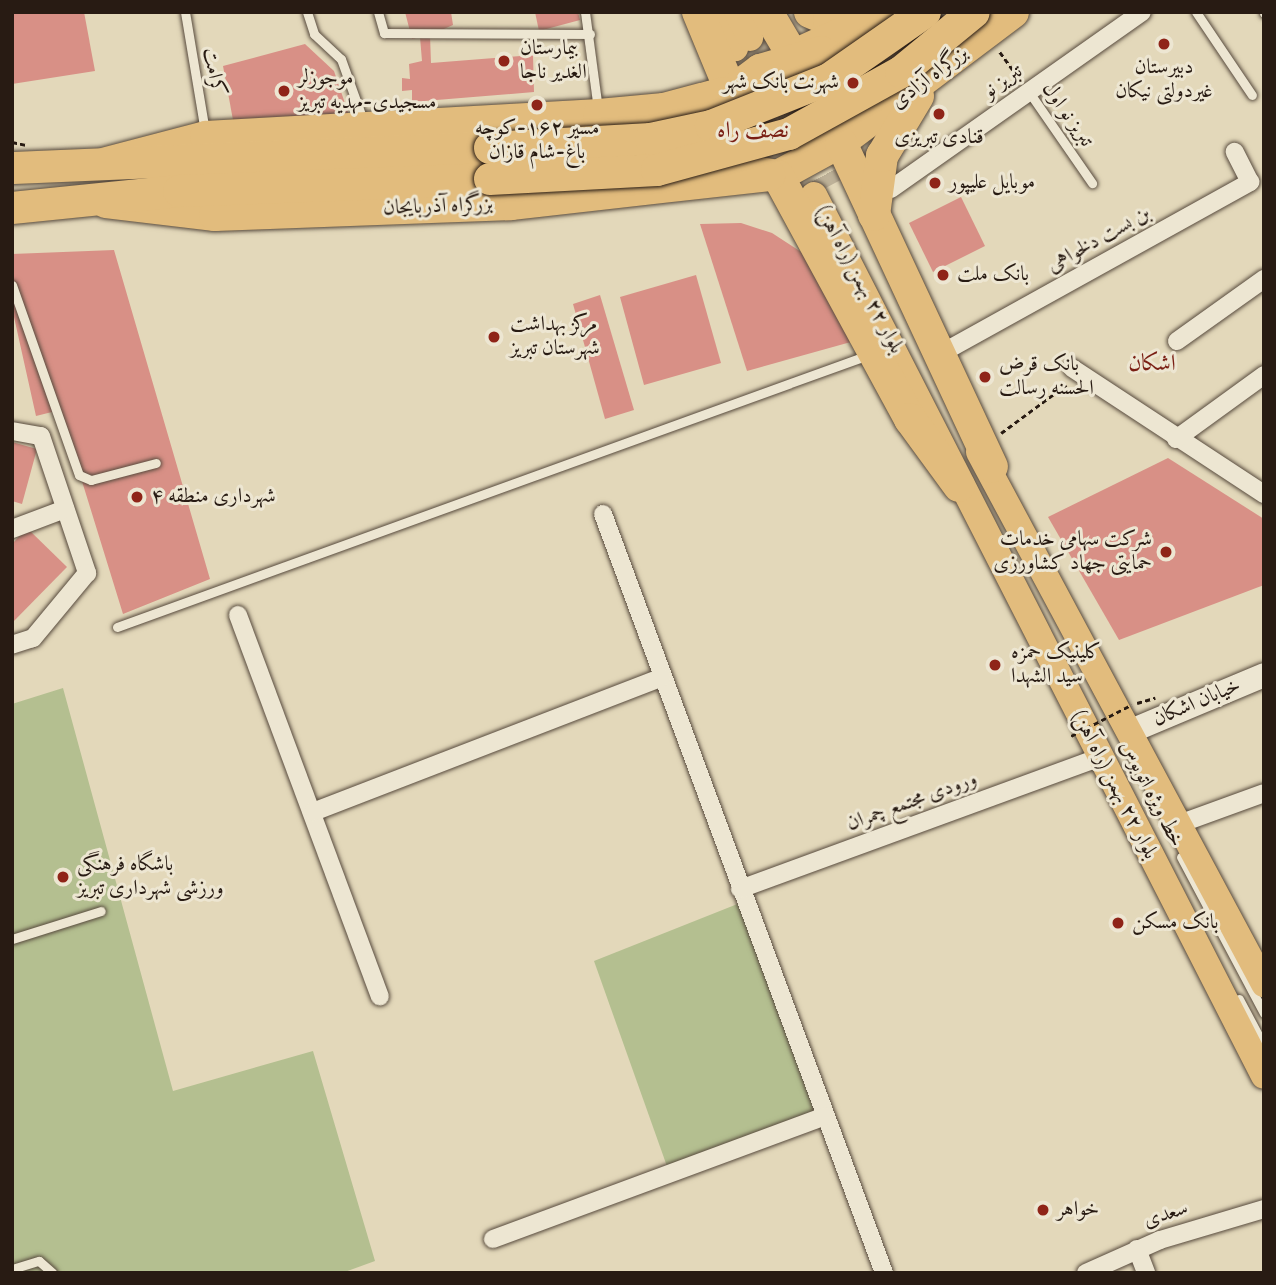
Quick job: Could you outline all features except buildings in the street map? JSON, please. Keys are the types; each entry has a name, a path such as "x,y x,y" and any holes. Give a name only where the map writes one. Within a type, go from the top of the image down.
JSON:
{"highway":[{"path":"698,12 727,90"},
{"path":"810,12 830,20 886,15"},
{"path":"19,155 107,163 651,139 711,126 829,79 925,12"},
{"name":"بزرگراه آزادی","path":"842,142 934,76 981,23 1013,12"},
{"path":"107,163 206,137 599,116 664,109 727,90 794,56 886,15"},
{"name":"بزرگراه آذربایجان","path":"12,208 106,202 179,191 657,170 789,134 901,72 981,23"},
{"path":"727,90 706,124 710,147 725,167 773,176 842,142 860,121 858,79 841,61 821,52 794,56 751,33"},
{"path":"873,220 882,156 899,120 934,76"},
{"path":"510,120 528,138 535,163 528,187 511,204"},
{"path":"842,142 873,220 989,456"},
{"path":"773,176 876,352 911,419 958,485"},
{"name":"بزرگراه آذربایجان","path":"106,202 215,215 511,204 773,176"}],"main road":[{"path":"716,12 751,33"},
{"path":"737,12 751,33"},
{"name":"بلوار ۲۲ بهمن (راه آهن)","path":"1262,977 1179,824 1131,718 1033,546 989,456 951,416 821,191 935,424 958,485 1264,1076"},
{"name":"خیابان اشکان","path":"1131,718 1264,675"}],"street":[{"name":"تبریز نو","path":"891,189 1142,12"},
{"name":"بن بست دلخواهی","path":"940,354 1250,182 1235,152"},
{"path":"1177,341 1264,279"},
{"path":"1076,371 1176,439 1262,492"},
{"path":"1176,439 1264,375"},
{"path":"12,431 41,436 87,573 33,638 12,645"},
{"path":"12,529 65,509"},
{"path":"603,514 884,1273"},
{"path":"238,615 380,996"},
{"path":"313,812 662,677"},
{"name":"ورودی مجتمع چمران","path":"740,889 1100,757"},
{"path":"1179,824 1264,793"},
{"path":"493,1240 825,1116"},
{"name":"سعدی","path":"1086,1273 1137,1249 1264,1209"},
{"path":"1137,1249 1146,1273"}],"lane":[{"name":"کرامت","path":"185,12 206,137"},
{"path":"307,12 314,34 341,60 366,128"},
{"path":"378,12 383,33 590,34"},
{"path":"585,12 599,116"},
{"path":"1196,12 1252,95"},
{"name":"تبریز نو اول","path":"1029,92 1092,183"},
{"path":"12,285 79,475 91,480 156,463"},
{"path":"117,627 876,352"},
{"name":"خط ویژه اتوبوس","path":"1033,546 1072,650 1264,1013"},
{"name":"خط ویژه اتوبوس","path":"1000,562 1063,656 1264,1045"},
{"path":"12,939 101,911"},
{"path":"12,1269 39,1261 53,1273"}],"path":[{"name":"تبریز نو اول","path":"981,23 1029,92"},
{"path":"12,142 19,155"},
{"path":"989,456 1076,371"},
{"path":"1070,736 1131,718 1153,695"}],"green space":[{"name":"باشگاه فرهنگی ورزشی شهرداری تبریز","path":"63,688 173,1091 313,1051 375,1261 342,1273 12,1273 12,704"},
{"path":"745,901 824,1111 669,1172 594,961"}],"tunnel":[{"path":"750,38 829,186"}],"place":[{"name":"دبیرستان غیردولتی نیکان","path":"1164,44"},
{"name":"بیمارستان الغدیر ناجا","path":"504,61"},
{"name":"شهرنت بانک شهر","path":"853,83"},
{"name":"موجوزلر مسجیدی-مهدیه تبریز","path":"284,91"},
{"name":"مسیر ۱۶۲-کوچه باغ-شام قازان","path":"537,105"},
{"name":"قنادی تبریزی","path":"939,114"},
{"name":"موبایل علیپور","path":"935,183"},
{"name":"بانک ملت","path":"943,275"},
{"name":"مرکز بهداشت شهرستان تبریز","path":"494,337"},
{"name":"بانک قرض الحسنه رسالت","path":"985,377"},
{"name":"شهرداری منطقه ۴","path":"137,497"},
{"name":"شرکت سهامی خدمات حمایتی جهاد کشاورزی","path":"1166,552"},
{"name":"کلینیک حمزه سید الشهدا","path":"995,665"},
{"name":"باشگاه فرهنگی ورزشی شهرداری تبریز","path":"63,877"},
{"name":"بانک مسکن","path":"1118,923"},
{"name":"خواهر","path":"1043,1210"}],"district":[{"name":"نصف راه","path":"753,131"},
{"name":"اشکان","path":"1152,364"}]}
